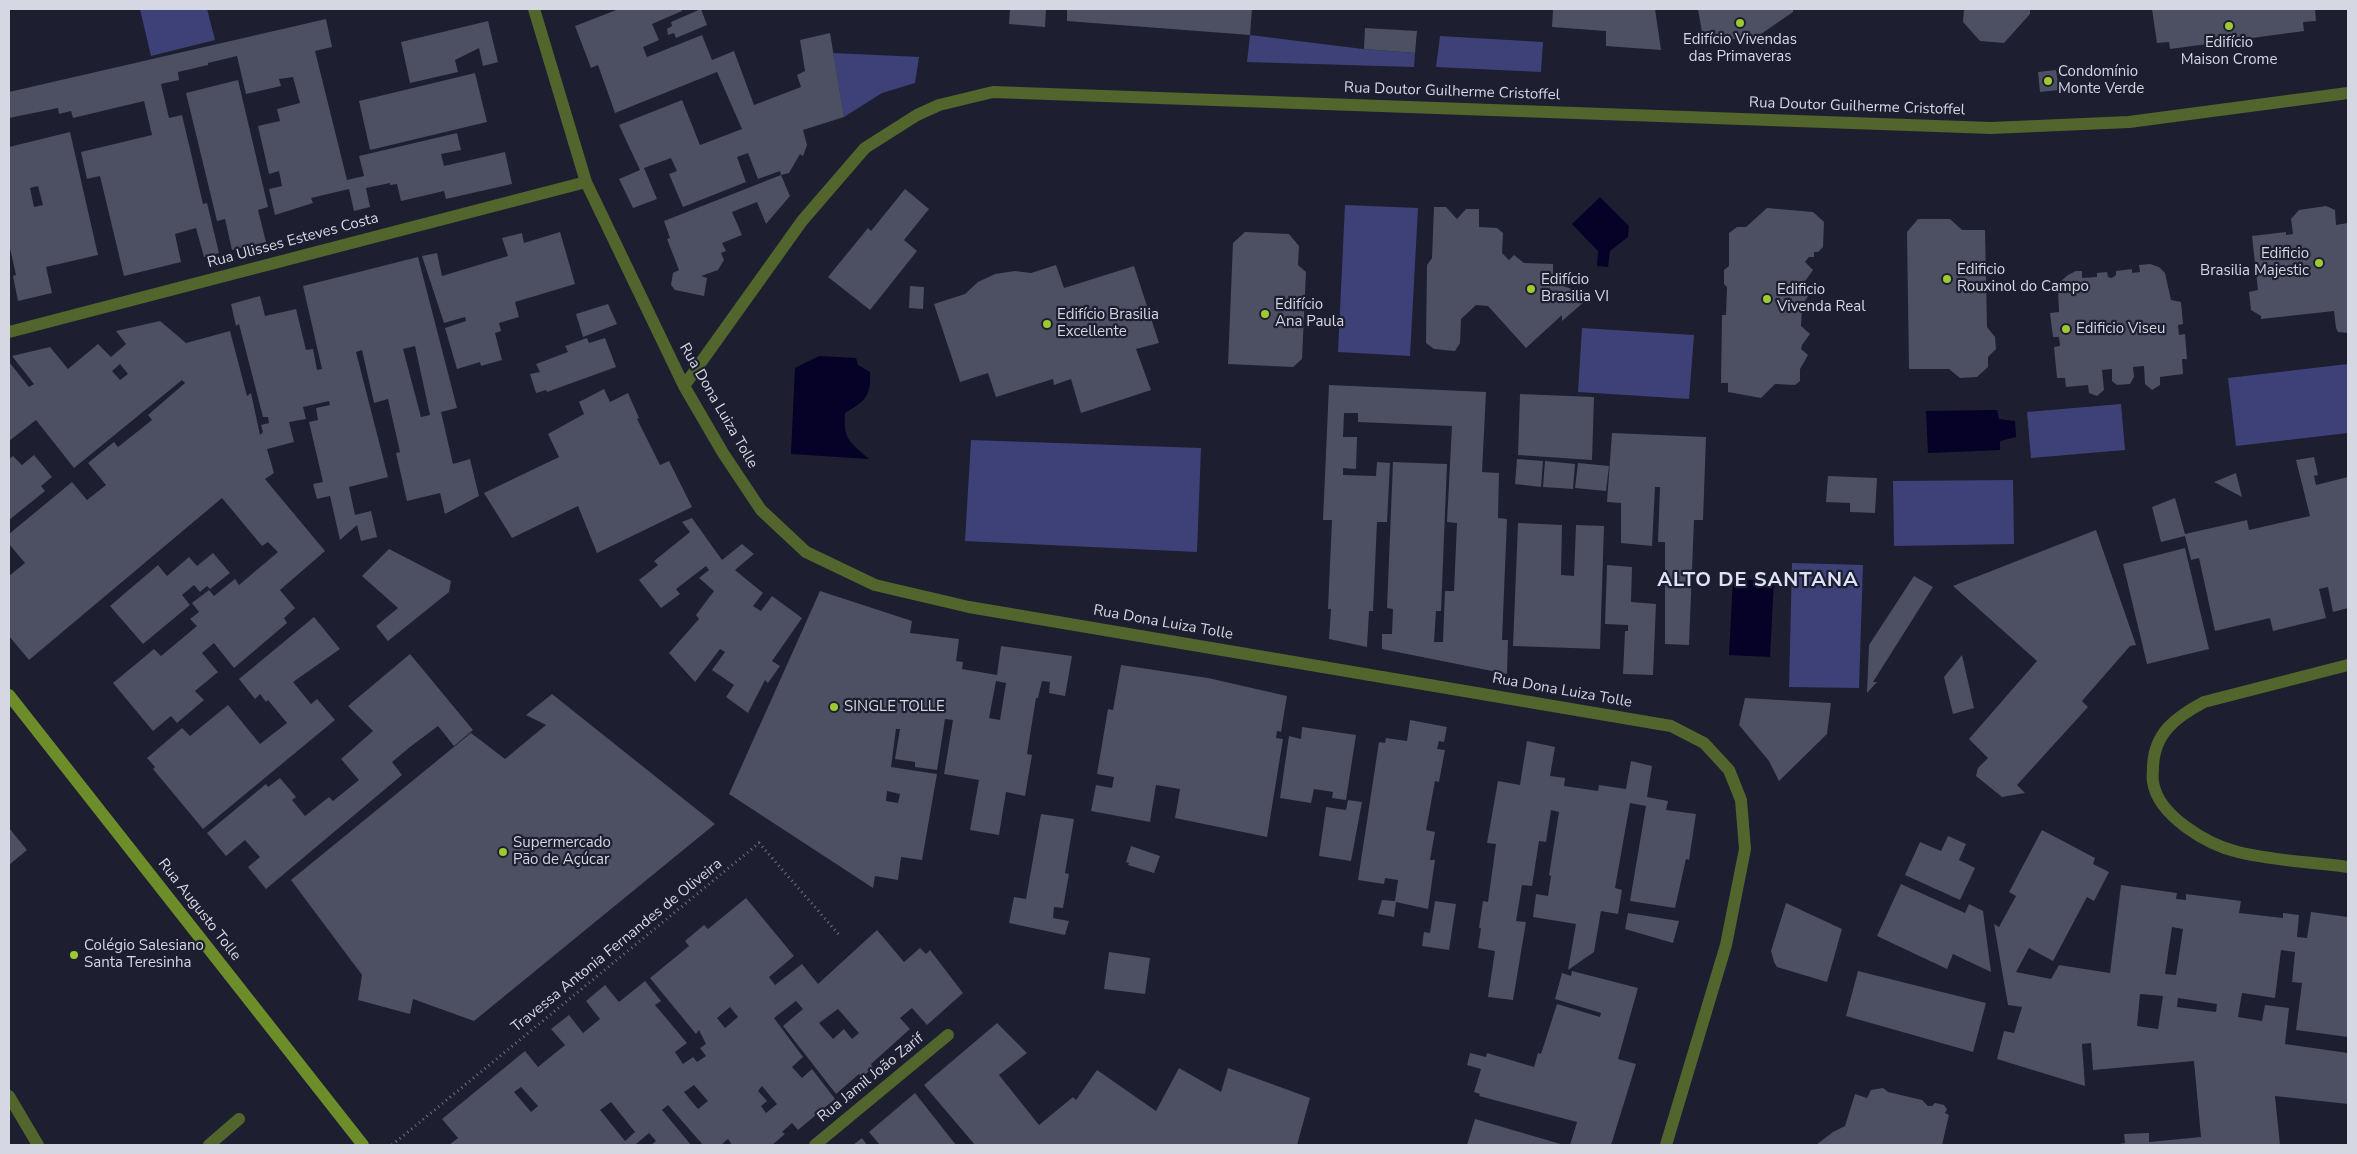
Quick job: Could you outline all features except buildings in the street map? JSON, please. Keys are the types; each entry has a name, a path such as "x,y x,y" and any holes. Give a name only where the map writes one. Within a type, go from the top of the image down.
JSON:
{"street":[{"name":"Rua Dona Luiza Tolle","path":"534,9 586,182 684,386 723,453 761,510 806,552 875,585 979,609 1671,726 1704,743 1729,770 1741,800 1745,849 1726,945 1666,1145"},
{"name":"Rua Doutor Guilherme Cristoffel","path":"684,386 802,220 865,148 917,115 939,105 993,92 1991,128 2129,122 2348,93"},
{"name":"Rua Ulisses Esteves Costa","path":"9,332 586,182"},
{"path":"2348,665 2204,702 2183,713 2163,731 2153,757 2153,783 2163,804 2181,824 2206,840 2238,852 2348,867"},
{"name":"Rua Augusto Tolle","path":"9,695 286,1050 364,1145"},
{"name":"Rua Jamil João Zarif","path":"814,1145 948,1035"},
{"path":"9,1096 38,1145"},
{"path":"209,1145 238,1119"}],"path":[{"name":"Travessa Antonia Fernandes de Oliveira","path":"392,1145 759,843 841,937"}],"shaded area":[{"path":"140,9 207,9 215,40 151,56"},
{"path":"1250,35 1363,49 1415,53 1414,67 1247,62"},
{"path":"1440,36 1543,42 1541,72 1436,67"},
{"path":"833,53 919,57 915,83 882,93 844,117"},
{"path":"1600,197 1629,226 1628,237 1610,251 1608,267 1597,266 1598,251 1572,224"},
{"path":"1345,205 1418,208 1410,356 1338,352"},
{"path":"1582,328 1694,335 1689,399 1578,392"},
{"path":"819,356 856,358 858,365 870,372 866,397 858,405 845,413 845,429 849,440 869,459 791,454 795,368"},
{"path":"2348,364 2348,433 2236,446 2228,378"},
{"path":"2121,404 2125,450 2031,458 2027,412"},
{"path":"1997,410 1999,419 2015,421 2016,437 2000,441 2000,450 1928,453 1926,411"},
{"path":"971,440 1201,448 1197,552 965,541"},
{"path":"2013,480 2014,544 1894,546 1893,481"},
{"path":"1792,563 1863,565 1859,688 1789,687"},
{"path":"1733,579 1774,581 1770,657 1729,655"}],"place":[{"name":"Edifício Vivendas das Primaveras","path":"1740,23"},
{"name":"Edifício Maison Crome","path":"2229,26"},
{"name":"Condomínio Monte Verde","path":"2048,81"},
{"name":"Edificio Brasilia Majestic","path":"2319,263"},
{"name":"Edificio Rouxinol do Campo","path":"1947,279"},
{"name":"Edifício Brasilia VI","path":"1531,289"},
{"name":"Edificio Vivenda Real","path":"1767,299"},
{"name":"Edifício Ana Paula","path":"1265,314"},
{"name":"Edifício Brasilia Excellente","path":"1047,324"},
{"name":"Edificio Viseu","path":"2066,329"},
{"name":"SINGLE TOLLE","path":"834,707"},
{"name":"Supermercado Pão de Açúcar","path":"503,852"},
{"name":"Colégio Salesiano Santa Teresinha","path":"74,955"}],"district":[{"name":"ALTO DE SANTANA","path":"1758,581"}]}
